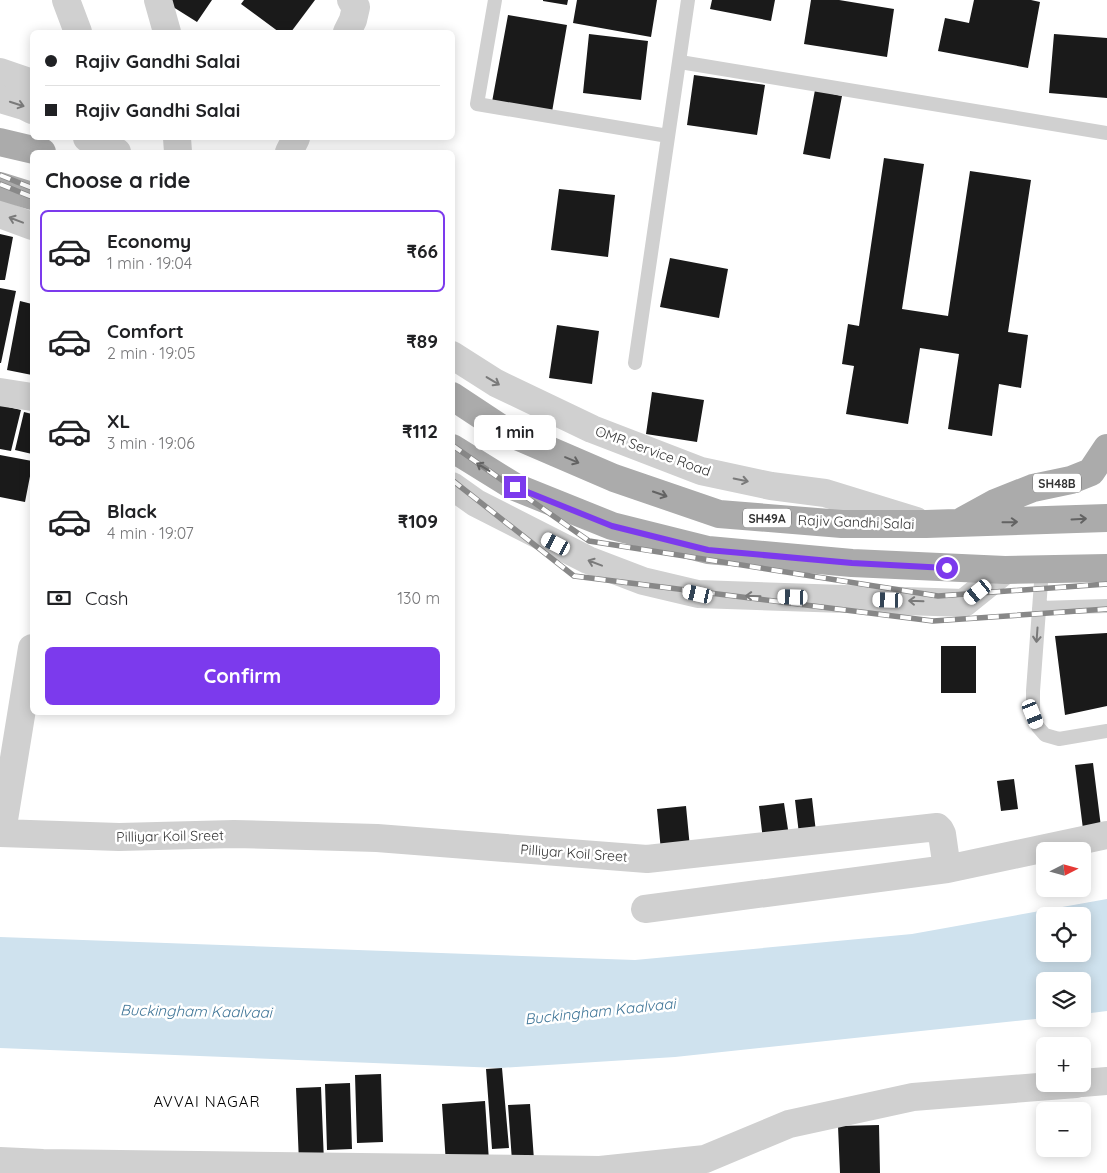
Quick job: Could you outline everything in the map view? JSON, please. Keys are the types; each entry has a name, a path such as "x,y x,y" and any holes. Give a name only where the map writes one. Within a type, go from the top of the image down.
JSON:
{"main road":[{"path":"0,142 34,150"},
{"path":"0,186 30,195"},
{"name":"Rajiv Gandhi Salai","path":"455,398 505,431 614,478 719,514 842,524 926,524 1107,518"},
{"name":"SH48B","path":"959,523 995,503 1033,488 1071,480 1091,472 1107,448"},
{"path":"455,450 515,487 612,526 708,550 852,563 1005,570 1106,568"}],"street":[{"path":"66,0 77,30"},
{"path":"158,0 166,30"},
{"path":"348,30 354,20 356,7 351,0"},
{"path":"0,72 30,82"},
{"path":"0,99 30,109"},
{"path":"91,140 113,150"},
{"path":"0,214 30,225"},
{"name":"OMR Service Road","path":"455,357 496,383 592,429 701,471 771,486 825,493 926,524"},
{"path":"0,392 30,398"},
{"path":"455,488 476,503 588,560 643,581 698,594 964,603 1005,570"},
{"path":"1,833 30,660"},
{"name":"Pilliyar Koil Sreet","path":"1,833 119,837 234,834 377,838 647,859 937,827 942,834 946,869"},
{"path":"645,909 946,869 1107,835"},
{"path":"1091,1082 1107,1081"},
{"path":"0,1161 42,1168 600,1172 705,1159 789,1124 914,1097 1036,1087"}],"lane":[{"path":"495,0 477,104 668,136"},
{"path":"635,363 688,0"},
{"path":"680,62 1107,133"},
{"path":"1042,569 1032,691 1033,714 1038,727 1045,735 1059,739 1107,731"},
{"path":"1039,608 1107,606"}],"water":[{"name":"Buckingham Kaalvaai","path":"1107,899 1107,1011 1091,1013 1091,972 1036,972 1036,1019 675,1057 499,1068 0,1048 0,937 635,960 912,934 1036,912 1036,962 1091,962 1091,907 1062,907"}],"building":[{"path":"162,0 212,0 197,22"},
{"path":"244,0 315,0 292,30 276,30 241,4"},
{"path":"543,0 568,0 567,5"},
{"path":"577,0 657,0 651,37 573,23"},
{"path":"712,0 775,0 771,21 710,9"},
{"path":"811,0 839,0 894,9 887,57 804,44"},
{"path":"974,0 1031,0 1040,2 1028,68 938,51 945,18 969,23"},
{"path":"508,15 567,25 552,112 492,102"},
{"path":"589,34 648,41 641,100 583,93"},
{"path":"1054,34 1107,38 1107,98 1049,93"},
{"path":"694,75 765,85 757,135 687,125"},
{"path":"815,90 842,96 830,159 803,154"},
{"path":"884,158 924,164 902,309 948,316 970,171 1031,180 1008,332 1028,335 1021,388 999,384 992,436 948,429 959,354 920,348 908,424 846,414 854,366 842,364 848,324 859,326"},
{"path":"559,189 615,195 608,257 551,250"},
{"path":"0,234 13,237 5,280 0,280"},
{"path":"670,258 728,269 719,318 660,307"},
{"path":"0,288 16,291 1,363 0,363"},
{"path":"20,301 30,304 30,375 7,370"},
{"path":"557,325 599,331 592,384 549,378"},
{"path":"652,392 704,400 697,442 646,434"},
{"path":"0,405 21,410 11,451 0,449"},
{"path":"24,412 30,414 30,454 15,450"},
{"path":"0,455 30,461 30,476 25,502 0,497"},
{"path":"1107,633 1107,706 1065,715 1055,636"},
{"path":"941,646 976,646 976,693 941,693"},
{"path":"1093,763 1101,827 1083,829 1075,765"},
{"path":"1014,779 1018,809 1001,811 997,781"},
{"path":"812,798 816,832 799,834 795,800"},
{"path":"784,803 789,836 763,840 759,806"},
{"path":"686,806 690,848 661,851 657,809"},
{"path":"502,1068 509,1148 492,1149 486,1069"},
{"path":"381,1074 383,1142 357,1143 355,1075"},
{"path":"350,1083 352,1149 327,1150 325,1084"},
{"path":"321,1087 324,1162 299,1163 296,1088"},
{"path":"485,1101 489,1161 446,1164 442,1104"},
{"path":"530,1104 534,1160 512,1161 508,1105"},
{"path":"879,1125 880,1173 840,1173 838,1126"}],"railway":[{"path":"0,175 30,187"},
{"path":"0,184 30,196"},
{"path":"455,447 589,541 938,596 1107,584"},
{"path":"455,482 574,576 933,621 1107,609"}],"district":[{"name":"AVVAI NAGAR","path":"207,1101"}],"route":[{"path":"515,487 612,526 708,550 852,563 947,568"}]}
